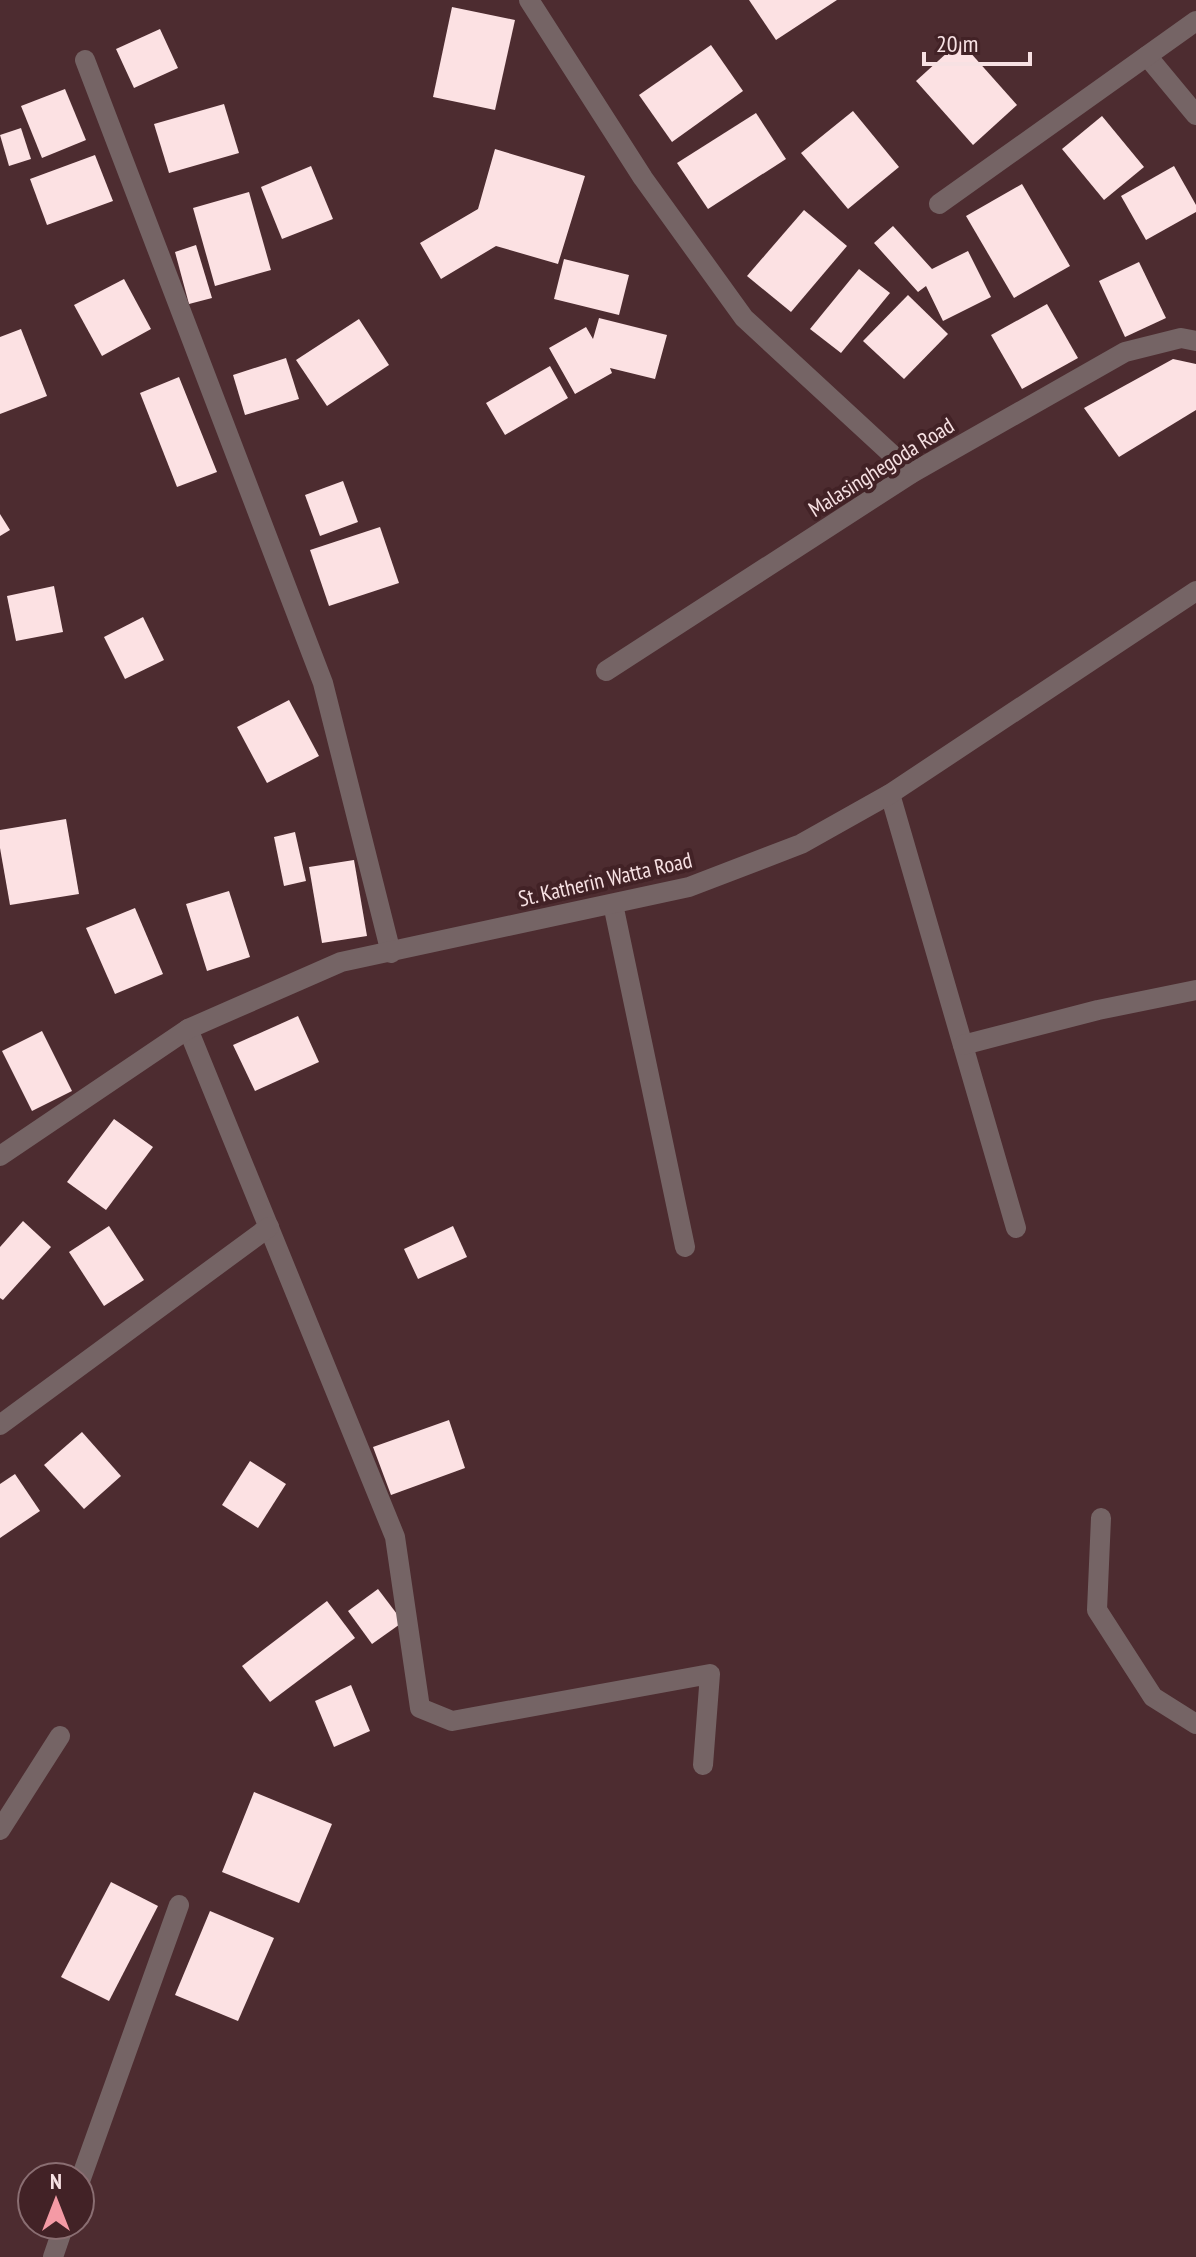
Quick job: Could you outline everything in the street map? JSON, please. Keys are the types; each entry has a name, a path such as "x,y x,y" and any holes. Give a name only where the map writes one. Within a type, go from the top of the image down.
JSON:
{"street":[{"path":"529,0 643,178 744,318 912,473"},
{"path":"939,204 1196,21"},
{"path":"1147,56 1196,115"},
{"path":"85,60 323,683 391,953"},
{"name":"Malasinghegoda Road","path":"606,671 912,473 1125,352 1181,338 1196,341"},
{"name":"St. Katherin Watta Road","path":"0,1156 188,1029 341,962 689,887 801,844 890,794 1196,591"},
{"path":"890,794 1016,1228"},
{"path":"613,904 685,1247"},
{"path":"963,1045 1098,1010 1196,990"},
{"path":"188,1029 395,1537 420,1708 452,1721 710,1674 703,1765"},
{"path":"0,1425 269,1227"},
{"path":"1101,1518 1097,1610 1153,1697 1196,1724"},
{"path":"0,1830 60,1736"},
{"path":"87,2161 179,1905"}],"building":[{"path":"749,0 837,0 776,40"},
{"path":"452,7 515,20 495,110 433,97"},
{"path":"160,29 178,68 134,88 116,49"},
{"path":"960,41 1017,105 973,145 916,81"},
{"path":"711,45 743,91 672,142 639,95"},
{"path":"65,89 86,140 42,158 21,106"},
{"path":"224,104 239,153 169,173 154,124"},
{"path":"853,111 899,167 848,209 801,153"},
{"path":"756,113 786,159 708,209 677,163"},
{"path":"1102,116 1144,167 1104,200 1062,149"},
{"path":"21,128 31,159 9,166 0,135"},
{"path":"495,149 585,176 558,264 496,246 441,279 420,243 478,209"},
{"path":"95,155 113,201 47,225 30,179"},
{"path":"311,166 333,219 282,239 261,187"},
{"path":"1174,166 1196,205 1196,212 1146,240 1121,196"},
{"path":"1022,184 1070,266 1014,298 966,216"},
{"path":"249,192 271,270 215,286 193,208"},
{"path":"804,210 847,246 791,312 747,276"},
{"path":"893,226 932,269 968,251 991,297 943,321 926,286 918,292 874,243"},
{"path":"196,245 212,298 189,304 175,252"},
{"path":"564,259 629,275 619,315 554,299"},
{"path":"1139,262 1166,318 1125,337 1099,281"},
{"path":"859,269 890,293 841,353 810,329"},
{"path":"124,279 151,329 102,356 74,305"},
{"path":"908,295 948,334 904,379 863,341"},
{"path":"1047,304 1078,358 1022,389 991,335"},
{"path":"599,318 667,335 655,379 610,368 612,373 575,394 549,348 586,327 593,339"},
{"path":"359,319 389,365 327,406 296,360"},
{"path":"21,329 47,396 0,414 0,337"},
{"path":"286,358 299,399 245,415 233,375"},
{"path":"1173,359 1196,364 1196,410 1119,457 1084,408"},
{"path":"550,366 568,398 505,435 486,403"},
{"path":"179,377 217,472 177,487 140,393"},
{"path":"343,481 358,522 320,536 305,495"},
{"path":"0,514 10,530 0,536"},
{"path":"380,527 399,583 329,606 310,550"},
{"path":"54,586 63,632 16,641 7,596"},
{"path":"143,617 164,660 125,679 104,637"},
{"path":"289,700 319,756 267,783 237,727"},
{"path":"66,819 79,894 10,905 0,830"},
{"path":"295,832 306,881 284,886 274,837"},
{"path":"354,860 367,936 322,943 309,867"},
{"path":"229,891 250,957 207,971 186,904"},
{"path":"135,908 163,974 115,994 86,928"},
{"path":"298,1016 319,1062 255,1091 233,1045"},
{"path":"42,1031 72,1091 32,1111 2,1051"},
{"path":"114,1119 153,1147 106,1210 67,1182"},
{"path":"23,1221 51,1247 3,1300 0,1298 0,1247"},
{"path":"109,1226 144,1280 104,1306 69,1252"},
{"path":"453,1226 467,1257 418,1279 404,1249"},
{"path":"449,1420 465,1468 391,1495 373,1447"},
{"path":"82,1432 121,1476 84,1509 44,1465"},
{"path":"250,1461 286,1484 258,1528 222,1505"},
{"path":"15,1474 40,1511 0,1538 0,1484"},
{"path":"378,1589 403,1622 372,1644 348,1611"},
{"path":"327,1601 355,1638 270,1702 242,1666"},
{"path":"351,1685 370,1731 334,1747 315,1701"},
{"path":"254,1792 332,1824 299,1903 222,1872"},
{"path":"111,1882 158,1906 109,2001 61,1977"},
{"path":"210,1911 274,1938 238,2021 175,1995"}]}
